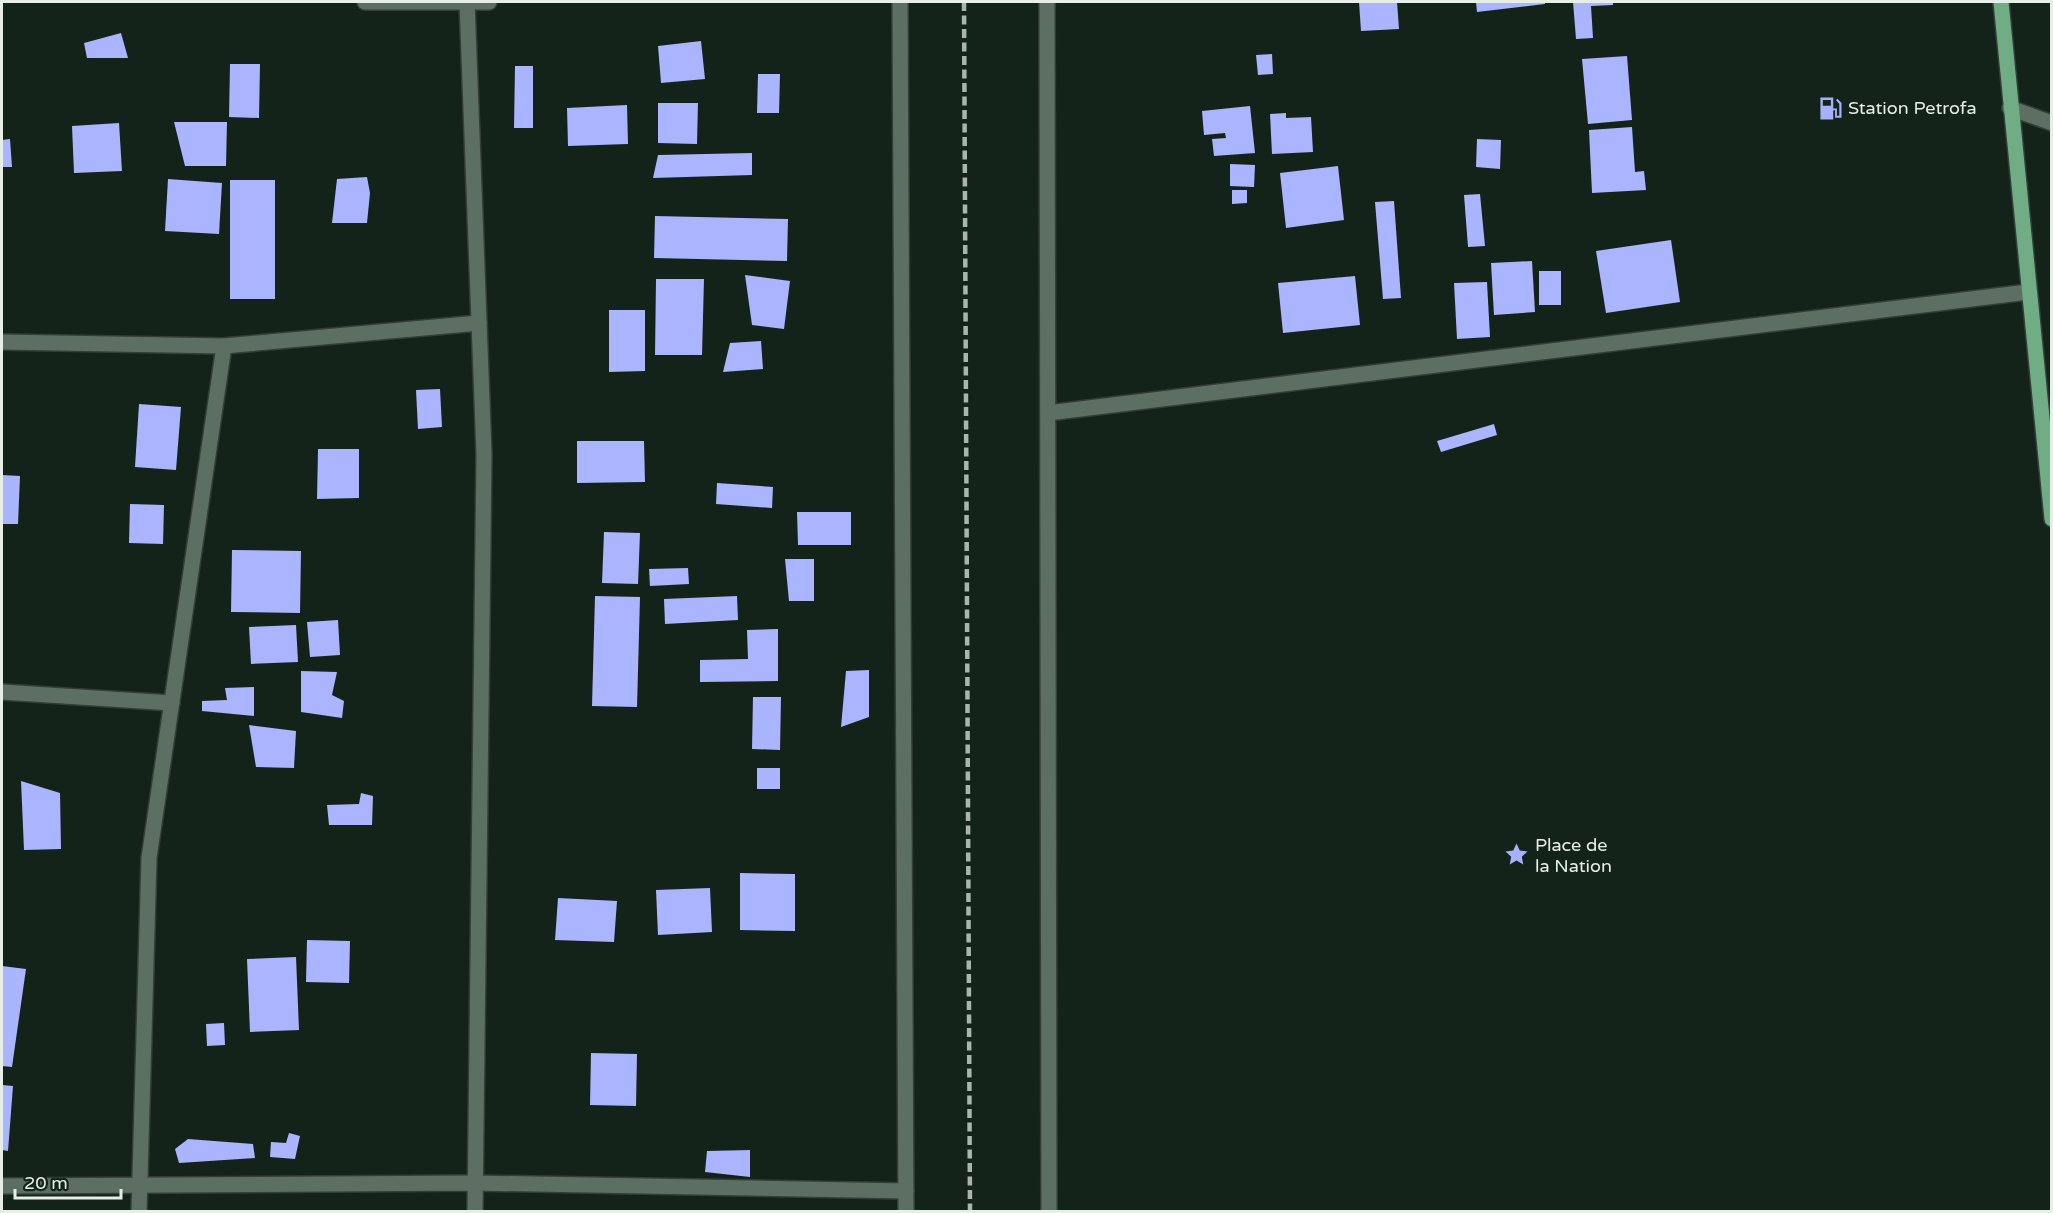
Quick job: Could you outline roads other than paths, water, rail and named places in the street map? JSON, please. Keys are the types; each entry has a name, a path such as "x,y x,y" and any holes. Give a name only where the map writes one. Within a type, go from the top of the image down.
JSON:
{"main road":[{"path":"2001,2 2052,519"}],"street":[{"path":"365,2 489,2"},
{"path":"467,2 484,454 475,1212"},
{"path":"900,2 906,1212"},
{"path":"1047,2 1048,1212"},
{"path":"2010,108 2052,123"},
{"path":"1048,413 2028,292"},
{"path":"2,342 224,346 479,323"},
{"path":"139,1212 149,858 224,346"},
{"path":"2,692 172,703"},
{"path":"2,1186 475,1183 906,1191"}],"railway":[{"path":"964,2 970,1212"}],"place":[{"name":"Station Petrofa","path":"1830,108"},
{"name":"Place de la Nation","path":"1517,855"}]}
